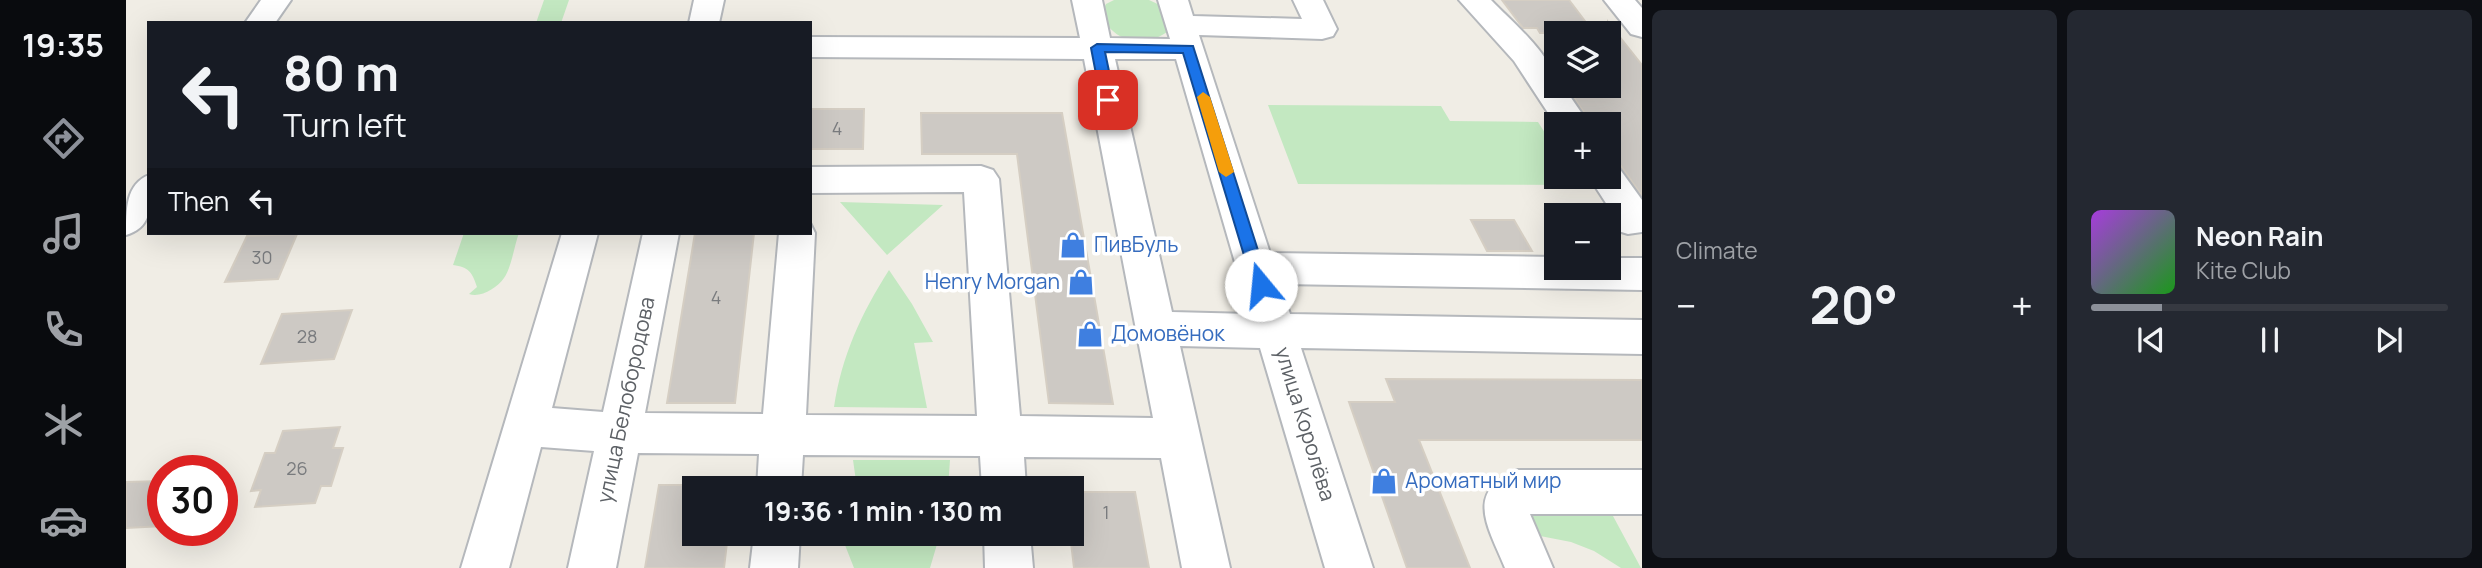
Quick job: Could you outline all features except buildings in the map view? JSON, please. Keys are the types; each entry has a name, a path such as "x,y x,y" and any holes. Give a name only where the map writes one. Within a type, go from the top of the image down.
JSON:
{"street":[{"path":"261,21 276,0"},
{"path":"704,21 709,0"},
{"path":"1087,0 1206,568"},
{"path":"812,47 1097,48 1181,24 1321,29 1308,0"},
{"path":"1474,0 1525,54 1564,112"},
{"path":"1619,0 1642,27"},
{"name":"улица Королёва","path":"1181,24 1349,568"},
{"path":"812,180 981,179 1003,476"},
{"path":"1615,189 1636,220 1628,220"},
{"path":"126,222 147,191"},
{"path":"485,568 579,235"},
{"name":"улица Белобородова","path":"592,568 661,235"},
{"path":"780,476 797,235"},
{"path":"1256,268 1642,274"},
{"path":"1157,330 1642,337"},
{"path":"525,426 620,433 1179,438"},
{"path":"1529,568 1507,517 1507,500 1517,492 1642,492"},
{"path":"774,568 775,546"},
{"path":"1008,546 1009,568"}],"green space":[{"path":"544,0 569,0 562,21 537,21"},
{"path":"1114,0 1149,0 1162,6 1170,30 1150,40 1122,37 1106,24 1101,14 1106,4"},
{"path":"1268,105 1441,106 1450,121 1538,122 1544,131 1544,185 1298,184"},
{"path":"840,202 943,205 887,255"},
{"path":"463,235 518,235 509,268 493,289 469,294 477,287 473,278 463,267 453,265"},
{"path":"889,270 933,342 914,343 927,408 834,407 842,370 854,335"},
{"path":"853,460 950,460 949,476 855,476"},
{"path":"1606,503 1641,568 1621,568 1594,551 1571,542 1535,535 1528,514 1532,508"},
{"path":"845,546 936,546 930,568 854,568"}],"slow traffic":[{"path":"1203,97 1226,172"}],"place":[{"name":"ПивБуль","path":"1073,245"},
{"name":"Henry Morgan","path":"1081,282"},
{"name":"Домовёнок","path":"1090,334"},
{"name":"Ароматный мир","path":"1384,481"}],"route":[{"path":"1108,100 1097,48 1188,49 1261,285"}]}
